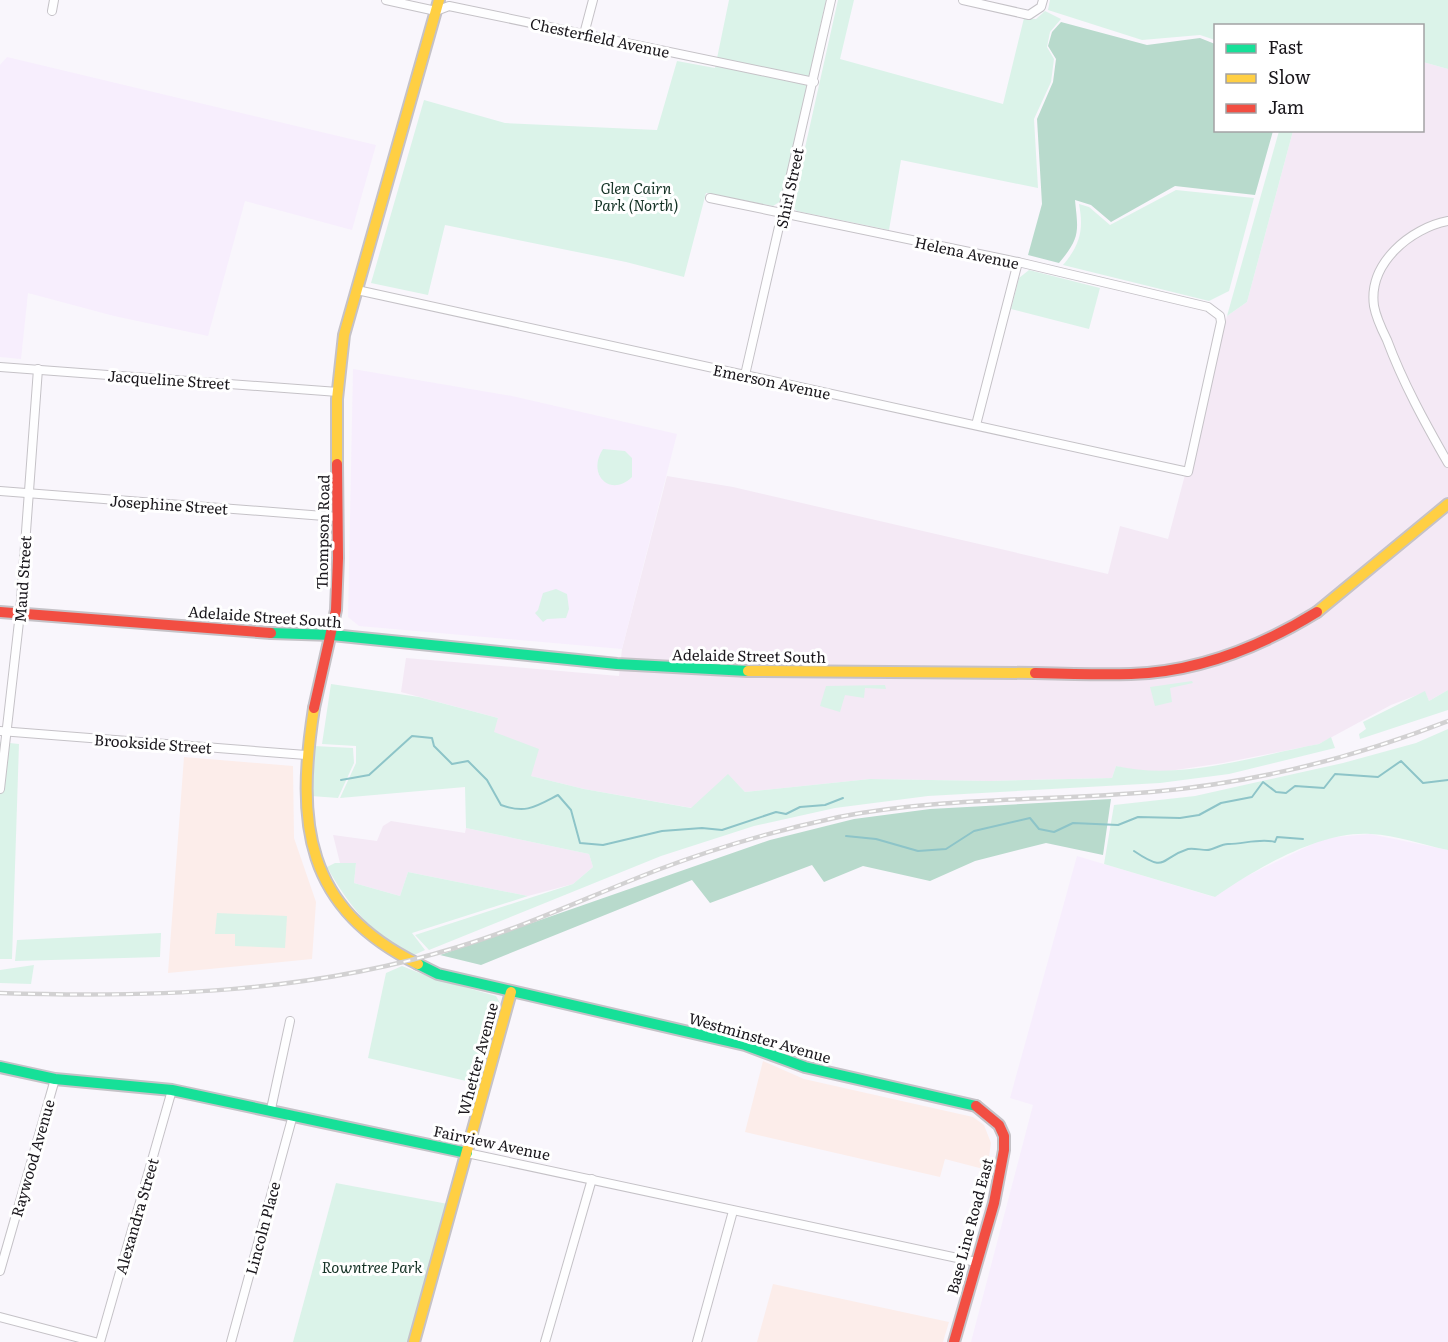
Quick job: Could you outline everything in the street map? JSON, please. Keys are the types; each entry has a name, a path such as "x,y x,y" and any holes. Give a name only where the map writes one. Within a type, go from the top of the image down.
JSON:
{"street":[{"path":"52,11 54,0"},
{"name":"Chesterfield Avenue","path":"386,0 449,6 814,82"},
{"path":"584,34 593,0"},
{"name":"Shirl Street","path":"745,375 831,0"},
{"path":"963,0 1029,15 1041,7 1043,0"},
{"name":"Thompson Road","path":"437,5 357,290 339,371 338,582 332,635 317,685 306,755 304,779 307,828 325,884 340,906 371,937 407,962 438,975 511,992"},
{"name":"Helena Avenue","path":"710,198 1018,262 1208,307 1220,316 1188,472"},
{"path":"1448,221 1416,232 1400,243 1378,276 1374,306 1396,365 1448,463"},
{"path":"976,425 1018,262"},
{"name":"Emerson Avenue","path":"357,290 1188,472"},
{"name":"Jacqueline Street","path":"0,367 338,392"},
{"name":"Maud Street","path":"0,789 4,732 20,614 27,493 38,369"},
{"name":"Josephine Street","path":"0,491 337,517"},
{"name":"Adelaide Street South","path":"0,612 301,635 332,635 617,664 734,671 1133,674 1172,670 1247,650 1312,615 1344,592 1402,538 1448,504"},
{"name":"Brookside Street","path":"4,732 306,755"},
{"name":"Westminster Avenue","path":"511,992 736,1043 805,1067 970,1103 996,1119"},
{"name":"Whetter Avenue","path":"414,1342 511,992"},
{"path":"271,1109 290,1021"},
{"name":"Fairview Avenue","path":"0,1067 55,1080 172,1090 271,1109 976,1262"},
{"name":"Raywood Avenue","path":"0,1271 55,1080"},
{"name":"Alexandra Street","path":"100,1342 172,1090"},
{"name":"Lincoln Place","path":"231,1342 294,1115"},
{"name":"Base Line Road East","path":"954,1342 1000,1176 1005,1138 996,1119"},
{"path":"545,1342 592,1179"},
{"path":"697,1342 733,1211"},
{"path":"0,1317 95,1342"}],"shaded area":[{"path":"7,57 376,145 352,230 245,201 208,336 114,316 28,293 21,359 0,357 0,65"},
{"path":"1424,62 1448,69 1448,690 1429,701 1425,692 1391,705 1319,744 1169,771 1137,771 1116,766 1112,778 990,781 870,779 745,792 728,775 692,808 584,789 531,776 493,732 498,718 401,692 406,658 619,676 622,649 667,476 733,487 1108,574 1120,526 1168,539 1227,316 1247,302 1293,132 1424,132"},
{"path":"353,369 512,396 677,434 622,649 359,626 348,617"},
{"path":"184,757 293,766 294,838 316,902 312,959 168,973"},
{"path":"391,821 465,833 466,828 589,854 593,867 573,884 528,896 408,872 400,896 354,883 356,863 340,863 333,835 377,841 383,826"},
{"path":"1370,834 1448,850 1448,1342 971,1342 1033,1105 1010,1098 1077,856 1214,897 1241,879 1325,838"},
{"path":"763,1061 804,1079 973,1117 984,1125 991,1143 987,1170 945,1159 940,1177 745,1132"},
{"path":"773,1284 949,1322 943,1342 757,1342"}],"green space":[{"name":"Glen Cairn Park (North)","path":"729,0 826,0 781,201 773,206 706,193 684,277 626,262 445,225 428,295 371,283 424,100 505,123 657,130 677,61 715,68"},
{"path":"838,0 854,0 840,59 1003,104 1024,18 1036,19 1045,11 1061,19 1050,32 1047,47 1054,59 1051,82 1034,119 1038,188 901,160 889,230 797,211 792,206"},
{"path":"1050,0 1448,0 1448,69 1424,62 1424,24 1214,24 1214,40 1200,35 1142,40 1048,10"},
{"path":"1061,22 1147,45 1200,38 1214,44 1214,132 1273,132 1255,195 1175,186 1111,222 1091,205 1075,200 1077,227 1075,240 1059,263 1028,255 1042,204 1037,119 1053,82 1056,59 1048,46 1052,32"},
{"path":"1279,132 1293,132 1247,302 1227,316"},
{"path":"1176,190 1254,198 1229,291 1209,301 1063,265 1079,237 1081,222 1079,204 1089,207 1110,225"},
{"path":"1029,270 1100,288 1089,329 1011,309 1019,278"},
{"path":"603,449 625,451 632,458 632,477 616,485 603,481 597,467"},
{"path":"556,589 567,594 569,609 566,618 547,619 543,622 535,613 543,593"},
{"path":"1192,681 1193,683 1170,688 1172,702 1155,706 1150,687"},
{"path":"331,684 419,697 498,718 494,732 539,749 531,776 584,789 691,808 728,774 745,792 870,779 990,781 1112,778 1116,766 1166,771 1192,769 1319,744 1331,737 1335,748 1229,774 1160,783 928,796 835,808 754,826 661,856 429,950 415,935 573,884 593,867 589,854 466,828 465,787 340,798 356,763 356,746 322,744"},
{"path":"885,685 886,689 865,688 864,698 845,695 840,712 820,706 826,686"},
{"path":"1448,690 1448,710 1360,739 1359,734 1366,729 1363,722 1425,691 1429,701"},
{"path":"1448,729 1448,850 1400,838 1371,834 1352,834 1331,838 1269,864 1215,897 1104,864 1114,805 1195,796 1343,763 1416,743"},
{"path":"0,742 19,744 12,959 0,959"},
{"path":"314,746 353,748 354,763 338,798 311,796"},
{"path":"1111,799 1103,855 1046,843 975,861 930,881 863,866 824,882 812,865 710,903 692,880 481,965 440,955 770,840 854,819 930,809"},
{"path":"335,863 356,863 354,883 400,896 408,872 528,896 412,933 425,950 412,956 385,939 353,907 327,867"},
{"path":"217,913 287,916 285,948 235,946 235,934 215,934"},
{"path":"161,933 160,957 15,961 17,940"},
{"path":"34,965 31,984 0,983 0,970"},
{"path":"402,966 432,978 496,996 500,1003 479,1084 368,1058 386,973"},
{"name":"Rowntree Park","path":"336,1183 448,1204 409,1342 293,1342"}],"waterway":[{"path":"341,780 369,775 412,736 432,738 434,746 452,764 468,761 487,780 501,805 517,809 530,808 558,795 571,810 580,843 603,845 662,831 702,828 722,830 776,812 786,814 800,807 825,805 843,798"},
{"path":"846,836 876,839 918,851 946,849 974,831 1030,818 1039,829 1054,832 1073,823 1118,825 1138,817 1180,818 1199,815 1221,803 1252,797 1263,782 1276,792 1286,793 1295,786 1324,788 1335,774 1378,777 1401,761 1423,783 1448,780"},
{"path":"1134,851 1158,863 1188,849 1207,850 1226,844 1275,842 1277,837 1303,839"}],"railway":[{"path":"0,993 174,993 288,983 345,974 402,962 484,939 704,853 816,822 917,806 1151,792 1227,782 1339,757 1448,721"}],"traffic: fast":[{"path":"271,633 332,635 617,664 748,671"},
{"path":"418,964 438,974 745,1045 805,1067 976,1106"},
{"path":"0,1067 55,1079 172,1090 467,1153"}],"traffic: slow":[{"path":"337,464 337,399 344,335 439,0"},
{"path":"1317,612 1448,504"},
{"path":"748,671 1035,673"},
{"path":"314,708 307,789 309,825 317,858 330,889 351,917 380,942 418,964"},
{"path":"414,1342 511,992"}],"traffic: jam":[{"path":"314,708 336,610 337,464"},
{"path":"0,612 271,633"},
{"path":"1035,673 1131,674 1180,668 1251,646 1317,612"},
{"path":"954,1342 994,1203 1004,1150 1004,1136 999,1125 976,1106"}]}
